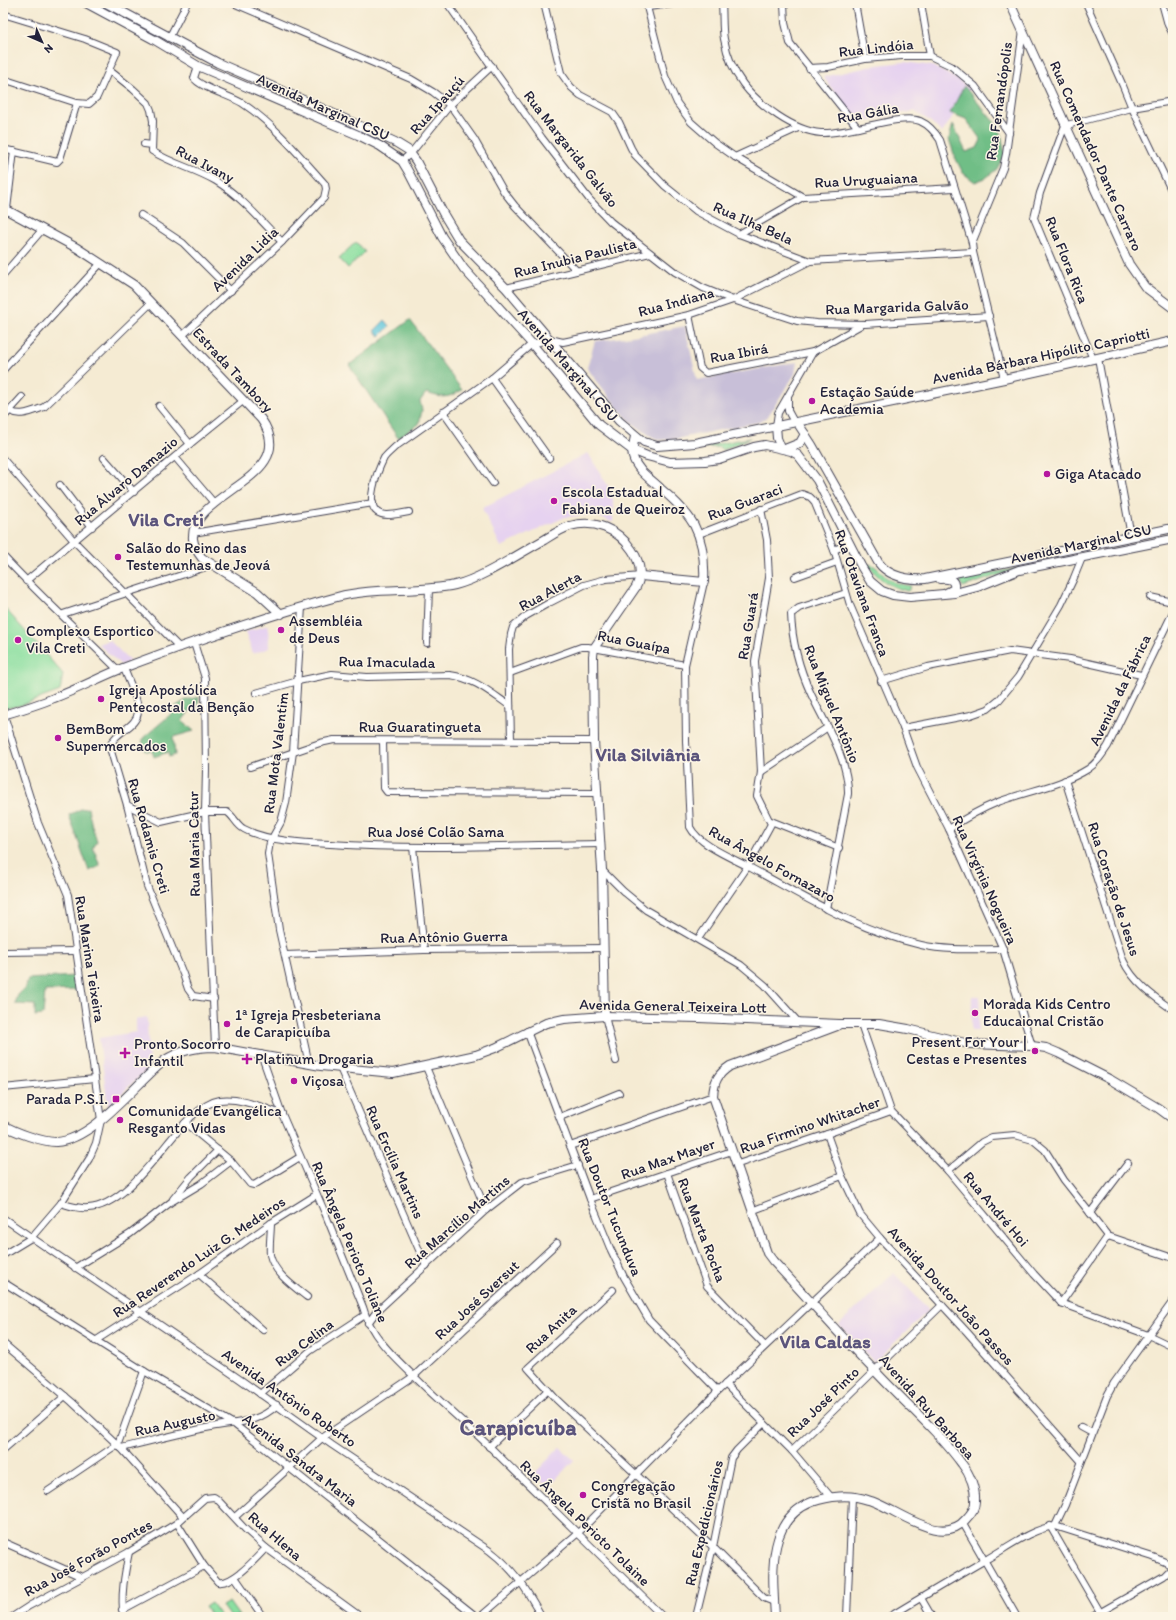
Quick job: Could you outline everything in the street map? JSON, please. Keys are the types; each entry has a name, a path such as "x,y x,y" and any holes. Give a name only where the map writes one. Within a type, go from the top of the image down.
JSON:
{"street":[{"name":"Avenida Marginal CSU","path":"86,3 153,39 198,66 358,135 380,146 402,161 416,183 436,225 451,251 464,269 532,344 599,424 632,450 647,456 670,462 689,463 719,459 754,447 765,445 783,448 798,455 817,480 848,544 870,581 882,591 893,595 910,597 946,594 977,587 1019,570 1173,538"},
{"name":"Avenida Marginal CSU","path":"106,3 218,63 308,102 403,146 411,154 422,172 444,215 459,240 506,288 619,421 644,442 657,446 668,447 695,443 795,422 805,434 871,551 883,569 891,574 908,579 925,579 1173,528"},
{"path":"169,38 188,3"},
{"path":"233,3 411,79 433,92 450,105 474,139 504,192 515,206 576,270"},
{"name":"Rua Margarida Galvão","path":"447,3 542,138 590,199 611,222 675,272 697,285 733,300 797,321 865,324 989,316"},
{"name":"Rua Ilha Bela","path":"544,3 561,73 571,87 580,95 612,112 619,122 636,156 665,186 699,213 739,234 810,261 972,252"},
{"path":"647,5 681,3"},
{"name":"Rua Gália","path":"722,3 724,38 736,73 743,85 759,100 798,128 821,133 837,132 908,119 920,121 927,125 940,140 972,243 972,252 1004,379"},
{"path":"784,3 785,23 790,43 808,68 858,128"},
{"path":"855,3 865,59"},
{"path":"921,3 930,56"},
{"name":"Rua Comendador Dante Carraro","path":"1010,3 1067,125 1129,264 1145,287 1173,308"},
{"path":"1086,3 1132,108 1173,194"},
{"path":"1162,3 1168,25 1173,34"},
{"name":"Rua Uruguaiana","path":"647,5 665,76 677,103 691,122 715,143 735,157 803,197 954,188"},
{"path":"3,14 85,39 117,52 97,97 88,104 77,103 3,79"},
{"name":"Rua Fernandópolis","path":"972,243 1002,168 1006,154 1023,30"},
{"name":"Rua Lindóia","path":"808,68 828,67 865,59 902,56 930,56 951,66 975,86 1009,133"},
{"name":"Avenida Lidia","path":"182,336 282,242 324,198 326,189 325,184 286,141 250,108 238,101 199,84 194,78 198,66"},
{"name":"Rua Ipauçú","path":"402,161 411,154 450,105 492,66"},
{"path":"109,70 148,103 153,121 152,145 144,144"},
{"path":"1067,125 1132,108 1173,101"},
{"path":"3,149 54,163 60,159 77,103"},
{"name":"Rua Flora Rica","path":"1067,125 1064,128 1040,193 1034,218 1096,359 1131,536"},
{"path":"735,157 798,128"},
{"name":"Rua Ivany","path":"152,145 152,150 156,153 216,181 232,192 245,203 282,242"},
{"path":"5,209 14,151"},
{"path":"739,234 803,197"},
{"name":"Estrada Tambory","path":"5,209 101,263 134,285 267,427 271,444 269,455 248,479 214,503 204,513 193,533"},
{"path":"140,215 183,243 230,291"},
{"path":"3,275 42,230"},
{"name":"Rua Inubia Paulista","path":"506,288 650,253"},
{"name":"Rua Indiana","path":"532,344 550,339 563,342 689,315 733,300 810,261"},
{"path":"3,370 101,263"},
{"path":"3,406 8,412 14,414 24,414 44,406 151,303"},
{"name":"Rua Ibirá","path":"689,315 700,368 706,373 813,352"},
{"path":"805,434 800,443 783,448 777,438 776,426 778,413 813,352 865,324"},
{"path":"1170,342 1173,335"},
{"name":"Avenida Bárbara Hipólito Capriotti","path":"795,422 1004,379 1170,342"},
{"path":"408,512 382,515 376,510 373,503 372,489 385,457 395,447 492,378 532,344"},
{"path":"492,378 549,458"},
{"path":"3,418 22,397"},
{"path":"788,397 788,411 795,422"},
{"name":"Rua Álvaro Damazio","path":"26,581 243,401"},
{"path":"159,406 190,444"},
{"path":"443,412 493,483"},
{"path":"635,436 632,450 636,464 641,471 686,513 699,534 705,565 704,582 641,576"},
{"path":"175,457 214,503"},
{"path":"104,458 134,492"},
{"path":"3,459 74,542 126,592 180,648"},
{"path":"60,485 92,527"},
{"name":"Rua Guaraci","path":"699,534 802,494"},
{"name":"Rua Otaviana Franca","path":"802,494 810,497 818,508 834,550 846,594 882,682 903,728"},
{"path":"281,614 256,592 212,565 198,554 194,544 193,533 373,503"},
{"name":"Rua Guará","path":"761,509 768,545 769,578 755,661 761,772 757,796 761,807 771,824"},
{"path":"3,715 55,698 121,669 194,642 302,607 340,596 457,584 478,575 568,527 579,524 596,525 609,529 617,534 632,551 640,569 641,576 636,587 594,648 592,689 602,870 605,1016 616,1061"},
{"path":"834,550 848,544"},
{"path":"3,556 26,581 121,669"},
{"path":"903,728 970,715 988,708 999,700 1018,677 1061,605 1082,558"},
{"path":"796,577 837,562"},
{"path":"63,614 126,592 212,565"},
{"name":"Rua Alerta","path":"511,740 509,649 511,630 526,616 584,585 606,579 641,576"},
{"path":"925,579 948,578 952,580 954,583 954,589 946,594"},
{"name":"Rua Ângelo Fornazaro","path":"704,582 685,665 686,741 690,827 699,839 826,909 895,939 923,946 956,949 1003,949"},
{"path":"427,643 429,588"},
{"name":"Rua Miguel Antônio","path":"839,848 848,794 848,779 828,727 811,693 800,666 794,647 791,614 800,608 846,594"},
{"path":"1150,597 1173,602"},
{"name":"Rua Mota Valentim","path":"302,607 293,752 284,813 268,848 268,854 285,955 309,1064"},
{"name":"Avenida da Fábrica","path":"949,829 965,818 999,802 1065,780 1088,769 1102,755 1173,612"},
{"name":"Rua Maria Catur","path":"194,642 205,678 205,812 215,1046"},
{"name":"Rua Guaípa","path":"510,673 582,647 685,665"},
{"path":"882,682 900,674 928,667 1010,651 1070,659 1141,675"},
{"name":"Rua Rodamis Creti","path":"121,669 137,706 137,716 133,723 113,740 110,748 127,805 147,886 188,989 193,996 214,999"},
{"name":"Rua Imaculada","path":"256,693 298,681 332,674 367,677 450,675 460,676 473,681 510,706"},
{"name":"Rua Marina Teixeira","path":"3,715 38,823 68,895 101,1120"},
{"path":"761,772 828,727"},
{"name":"Rua Virgínia Nogueira","path":"903,728 917,767 949,829 1003,949 1032,1046"},
{"name":"Rua Guaratingueta","path":"250,767 334,740 594,741"},
{"path":"383,741 384,788 385,791 389,793 597,793"},
{"name":"Rua Coração de Jesus","path":"1065,780 1123,960 1128,971 1136,980 1173,1010"},
{"name":"Rua José Colão Sama","path":"127,805 161,822 205,812 227,812 242,829 272,838 304,843 414,847 600,844"},
{"path":"698,939 748,866 771,824 839,848 826,909"},
{"path":"414,847 424,950"},
{"path":"602,870 623,891 646,910 698,939 741,965 754,975 799,1023"},
{"name":"Rua Antônio Guerra","path":"285,955 424,950 604,948"},
{"path":"3,952 76,951"},
{"name":"Avenida General Teixeira Lott","path":"3,1125 21,1133 54,1142 74,1137 86,1131 101,1120 165,1060 174,1054 184,1050 215,1046 309,1064 386,1073 426,1067 485,1052 527,1031 555,1020 605,1016 861,1024"},
{"path":"570,1146 713,1096 714,1086 718,1076 730,1066 840,1024"},
{"path":"861,1024 879,1024 908,1029 975,1045 1032,1046 1046,1048 1087,1067 1152,1104 1173,1119"},
{"name":"Rua André Hoi","path":"861,1024 891,1111 948,1171 1034,1274 1061,1303 1148,1335 1173,1347"},
{"name":"Rua Doutor Tucunduva","path":"527,1031 590,1199 615,1259 640,1307 658,1330 718,1391"},
{"name":"Rua Ângela Perioto Toliane","path":"261,1054 282,1114 363,1307 368,1323 378,1338 414,1376 489,1447"},
{"path":"426,1067 486,1210"},
{"name":"Rua Ercília Martins","path":"340,1068 426,1266"},
{"path":"3,1088 95,1079"},
{"path":"560,1117 619,1094"},
{"name":"Avenida Ruy Barbosa","path":"713,1096 754,1210 767,1253 875,1371 938,1436 962,1464 969,1475 974,1489 975,1502 972,1512 963,1523"},
{"path":"61,1203 77,1208 88,1208 107,1203 139,1176 185,1123 209,1103 229,1099 282,1114"},
{"name":"Rua Firmino Whitacher","path":"738,1164 891,1111"},
{"path":"3,1255 31,1238 61,1203 89,1158 96,1143 101,1120"},
{"path":"185,1123 231,1161 250,1184 254,1185 300,1157"},
{"name":"Avenida Doutor João Passos","path":"827,1134 842,1176 858,1210 880,1238 1081,1461"},
{"path":"948,1171 982,1142 992,1137 1004,1135 1024,1137 1033,1140 1045,1150 1064,1180 1108,1236 1173,1258"},
{"path":"171,1202 186,1183 218,1150"},
{"name":"Rua Max Mayer","path":"590,1199 732,1151"},
{"path":"75,1268 130,1234 171,1202 201,1184 231,1161"},
{"path":"1090,1213 1128,1164"},
{"name":"Rua Marcílio Martins","path":"368,1323 376,1311 486,1210 522,1182 578,1165"},
{"name":"Rua Marta Rocha","path":"667,1173 707,1286 765,1346"},
{"path":"754,1210 842,1176"},
{"name":"Rua Reverendo Luiz G. Medeiros","path":"95,1341 198,1274 271,1223 316,1196"},
{"name":"Avenida Antônio Roberto","path":"3,1218 277,1405 322,1438 490,1551 521,1581 542,1617"},
{"path":"271,1223 270,1253 272,1260 283,1276 307,1297"},
{"path":"1061,1303 1108,1236"},
{"path":"480,1617 578,1533 638,1474 725,1384 880,1238"},
{"name":"Rua José Sversut","path":"234,1517 322,1438 414,1376 557,1243"},
{"path":"198,1274 263,1330"},
{"name":"Avenida Sandra Maria","path":"3,1282 95,1341 234,1424 477,1617"},
{"name":"Rua Anita","path":"548,1390 528,1368 613,1290"},
{"path":"1053,1526 1064,1505 1107,1396 1114,1383 1173,1301"},
{"name":"Rua José Pinto","path":"792,1451 942,1305"},
{"name":"Rua Celina","path":"260,1394 305,1355 365,1315"},
{"path":"3,1343 65,1396 119,1446 183,1517"},
{"path":"119,1446 144,1371"},
{"path":"725,1384 792,1451 831,1497"},
{"path":"489,1447 548,1390 638,1474 764,1598 774,1602"},
{"path":"3,1450 65,1396"},
{"name":"Rua Augusto","path":"48,1492 119,1446 212,1426 234,1424 268,1414 277,1405"},
{"name":"Rua Expedicionários","path":"696,1617 732,1458 737,1450 764,1423"},
{"path":"1081,1427 1092,1433"},
{"name":"Rua Ângela Perioto Tolaine","path":"489,1447 663,1617"},
{"name":"Rua Hlena","path":"176,1523 201,1500 211,1497 217,1499 266,1548 361,1617"},
{"path":"775,1617 775,1554 776,1542 781,1530 786,1520 797,1510 822,1498 831,1497 862,1498 880,1504 927,1528 942,1530 956,1527 963,1523 1017,1617"},
{"path":"847,1617 852,1497"},
{"path":"176,1523 204,1566 215,1579 221,1582 235,1577 266,1548"},
{"name":"Rua José Forão Pontes","path":"12,1617 82,1576 129,1552 176,1523"},
{"path":"1053,1526 1101,1615"},
{"path":"889,1617 1030,1534 1053,1526 1153,1557 1169,1564 1171,1568 1169,1571 1101,1615 1092,1617"},
{"path":"3,1542 82,1576"},
{"path":"124,1617 122,1610 129,1552"},
{"path":"122,1610 204,1566"},
{"path":"235,1577 263,1617"},
{"path":"921,1598 932,1617"}],"shaded area":[{"path":"905,62 932,66 957,79 970,89 942,133 931,122 914,111 858,123 823,77 877,65"},
{"path":"685,326 697,380 797,362 795,374 768,416 759,422 675,439 659,440 649,435 631,422 618,408 587,368 595,341 639,335"},
{"name":"Escola Estadual Fabiana de Queiroz","path":"588,453 613,494 613,522 592,515 565,517 501,547 482,508"},
{"path":"268,625 269,648 253,654 245,632"},
{"path":"109,640 130,661 121,665 98,644"},
{"name":"Morada Kids Centro Educaional Cristão","path":"972,996 980,996 978,1031 971,1031"},
{"name":"Pronto Socorro Infantil","path":"147,1017 149,1068 108,1106 99,1038 136,1032 136,1019"},
{"path":"894,1273 929,1310 874,1362 839,1325"},
{"path":"560,1447 574,1460 548,1487 534,1474"}],"green space":[{"path":"964,86 1000,129 1005,154 997,169 987,177 975,182 963,173 955,157 949,139 953,124 966,152 977,148 981,140 966,119 950,113"},
{"path":"356,242 365,252 348,268 339,258"},
{"path":"410,320 462,390 444,397 426,393 420,401 422,410 419,424 398,438 349,365"},
{"path":"750,438 723,450 719,447 695,448"},
{"path":"867,564 876,567 887,578 893,581 911,586 908,591 885,582"},
{"path":"1022,567 963,587 960,580"},
{"name":"Complexo Esportico Vila Creti","path":"3,606 63,674 60,691 22,705 3,709"},
{"path":"199,697 197,708 191,709 182,721 194,731 173,737 175,755 169,757 168,752 154,757 152,751 146,751 142,747 143,738 170,715 176,706 186,700"},
{"path":"88,808 97,841 93,847 100,866 89,871 69,815 81,809"},
{"path":"75,976 77,990 45,991 43,1015 35,1016 35,1005 15,1004 18,995 26,987 28,979"},
{"path":"229,1602 239,1616 230,1617 222,1606"},
{"path":"211,1603 221,1617 212,1617 205,1607"}],"water":[{"path":"385,320 390,326 380,336 374,331"}],"place":[{"name":"Estação Saúde Academia","path":"812,401"},
{"name":"Giga Atacado","path":"1047,474"},
{"name":"Escola Estadual Fabiana de Queiroz","path":"554,501"},
{"name":"Salão do Reino das Testemunhas de Jeová","path":"118,557"},
{"name":"Assembléia de Deus","path":"281,630"},
{"name":"Complexo Esportico Vila Creti","path":"18,640"},
{"name":"Igreja Apostólica Pentecostal da Benção","path":"101,699"},
{"name":"BemBom Supermercados","path":"58,738"},
{"name":"Morada Kids Centro Educaional Cristão","path":"975,1013"},
{"name":"1ª Igreja Presbeteriana de Carapicuíba","path":"227,1024"},
{"name":"Present For Your | Cestas e Presentes","path":"1035,1051"},
{"name":"Pronto Socorro Infantil","path":"125,1053"},
{"name":"Platinum Drogaria","path":"247,1059"},
{"name":"Viçosa","path":"294,1081"},
{"name":"Parada P.S.I.","path":"116,1099"},
{"name":"Comunidade Evangélica Resganto Vidas","path":"120,1120"},
{"name":"Congregação Cristã no Brasil","path":"583,1495"}],"district":[{"name":"Vila Creti","path":"166,519"},
{"name":"Vila Silviânia","path":"648,754"},
{"name":"Vila Caldas","path":"825,1341"},
{"name":"Carapicuíba","path":"518,1427"}]}
